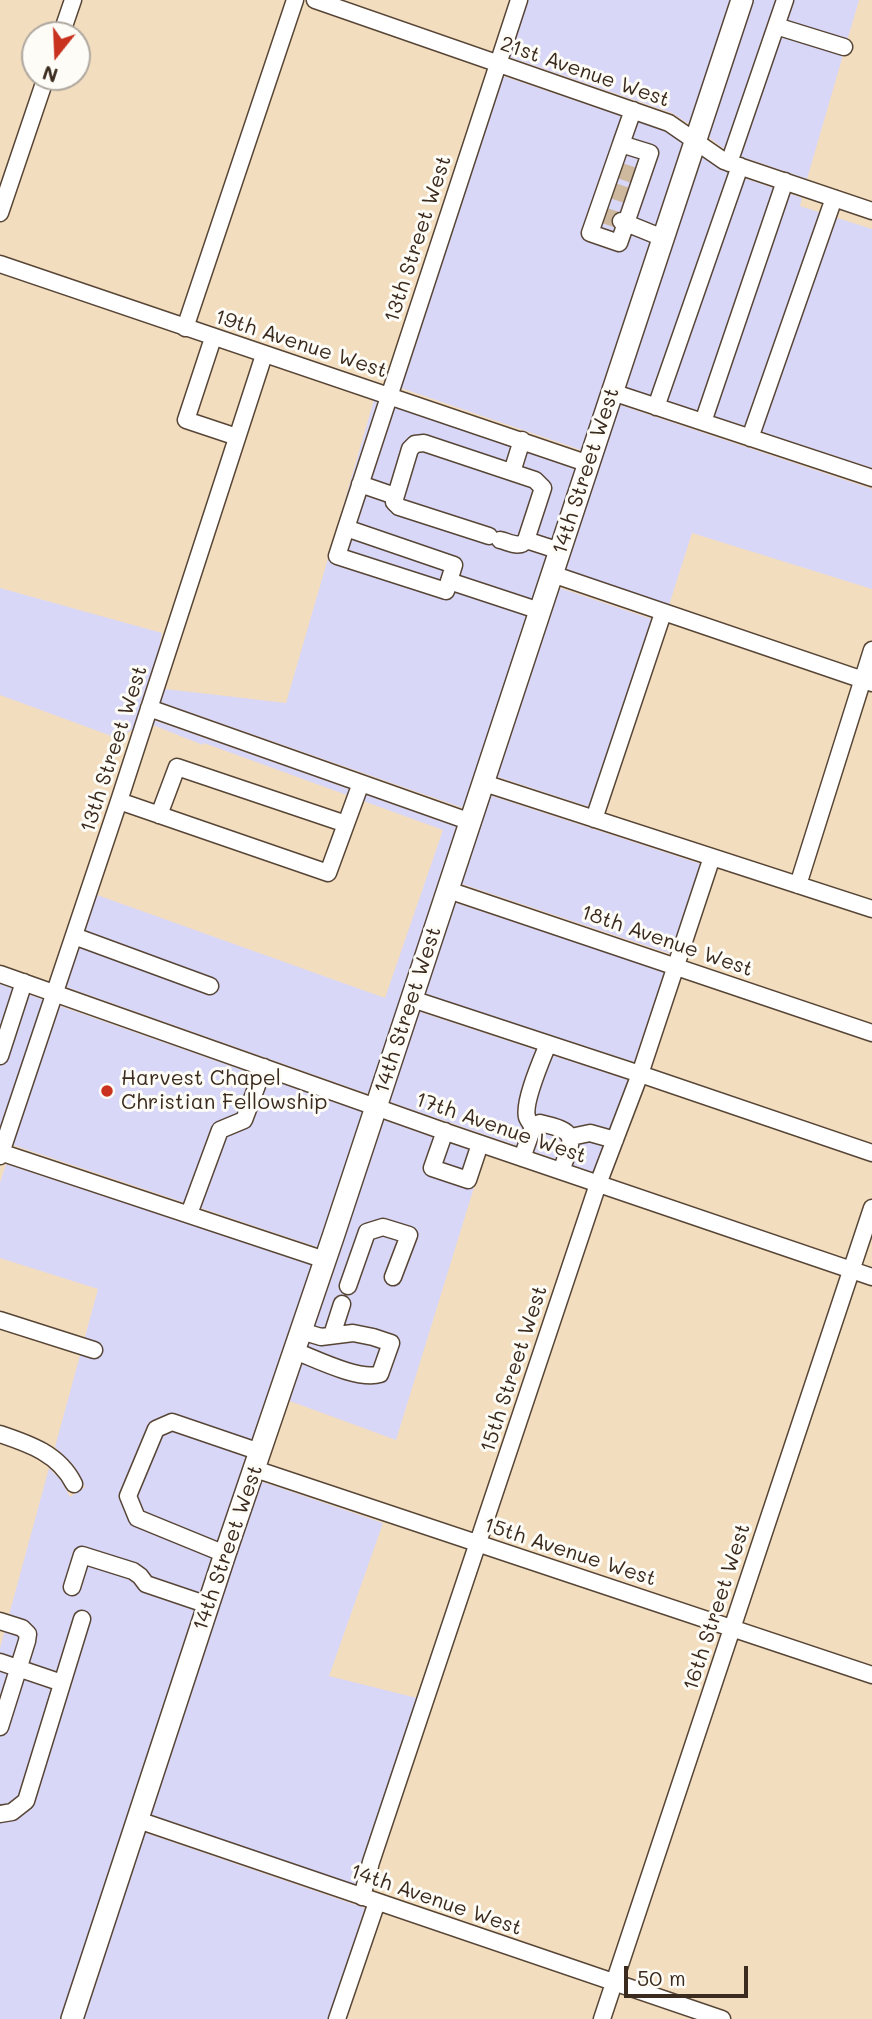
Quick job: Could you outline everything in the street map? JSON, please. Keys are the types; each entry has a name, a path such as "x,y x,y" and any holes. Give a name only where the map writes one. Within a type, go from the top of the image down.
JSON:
{"main road":[{"name":"14th Street West","path":"72,2019 743,0"}],"street":[{"path":"66,21 73,0"},
{"path":"185,328 295,0"},
{"name":"21st Avenue West","path":"315,0 669,122 724,161 872,211"},
{"name":"13th Street West","path":"449,581 446,591 337,556 519,0"},
{"path":"656,407 785,0"},
{"path":"776,26 844,47"},
{"path":"0,213 41,91"},
{"path":"621,144 650,153 632,197 619,243 590,233 600,215 621,144 633,110"},
{"path":"703,422 785,181"},
{"path":"750,438 834,198"},
{"path":"624,222 663,238"},
{"name":"19th Avenue West","path":"0,264 589,464"},
{"path":"213,338 186,419 237,437"},
{"name":"13th Street West","path":"0,1153 119,801 264,355"},
{"path":"612,392 872,478"},
{"path":"512,472 522,440"},
{"path":"424,443 512,472 535,480 543,488 526,540 518,545 399,507 394,502 410,449 415,444 424,443"},
{"path":"359,488 395,496"},
{"path":"346,528 454,565 449,581 540,611"},
{"path":"526,540 560,551"},
{"path":"552,575 867,681"},
{"path":"594,819 663,613"},
{"path":"798,885 867,681 872,650"},
{"path":"149,708 471,821"},
{"path":"159,815 177,767 346,824"},
{"path":"119,801 328,873 361,783"},
{"path":"484,783 872,909"},
{"name":"15th Street West","path":"337,2019 369,1900 371,1862 598,1184 640,1074 712,857"},
{"name":"18th Avenue West","path":"448,890 872,1033"},
{"path":"74,936 210,986"},
{"name":"17th Avenue West","path":"0,974 445,1132 872,1276"},
{"path":"0,1056 24,982"},
{"path":"412,999 872,1153"},
{"path":"533,1126 528,1119 527,1108 548,1044"},
{"path":"189,1214 220,1130 244,1119 264,1067"},
{"path":"533,1126 541,1123 555,1126 571,1136 572,1142 561,1171"},
{"path":"522,1158 533,1126"},
{"path":"445,1132 432,1168 468,1180 480,1143"},
{"path":"571,1136 590,1133 615,1140"},
{"path":"0,1153 325,1260"},
{"name":"16th Street West","path":"602,2019 872,1208"},
{"path":"348,1286 367,1232 383,1227 409,1236 393,1278"},
{"path":"333,1237 362,1246"},
{"path":"332,1335 342,1304"},
{"path":"0,1320 94,1350"},
{"path":"353,1334 391,1343 380,1374 373,1377 347,1371 298,1341 353,1334"},
{"name":"15th Avenue West","path":"225,1554 137,1518 128,1496 156,1429 172,1422 258,1461 478,1544 872,1675"},
{"path":"0,1434 34,1446 50,1455 68,1473 74,1484"},
{"path":"72,1587 82,1555 133,1571 146,1584 208,1605"},
{"path":"0,1814 12,1812 26,1801 82,1619"},
{"path":"0,1621 22,1628 27,1634 27,1641 4,1703 0,1727"},
{"path":"0,1662 62,1684"},
{"name":"14th Avenue West","path":"138,1820 722,2019"}],"shaded area":[{"path":"528,0 733,0 692,126 672,113 509,57"},
{"path":"752,0 859,0 807,179 728,152 707,136"},
{"path":"503,76 665,131 686,145 584,451 401,388"},
{"path":"700,155 721,170 802,198 800,206 872,229 872,468 623,386"},
{"path":"374,400 378,401 347,498 363,503 395,407 578,470 466,809 160,702 165,689 286,703"},
{"path":"617,404 872,489 872,589 692,533 669,605 563,568"},
{"path":"557,587 663,623 605,812 495,776"},
{"path":"0,588 162,633 159,651 134,729 117,738 0,695"},
{"path":"154,720 460,828 371,1095 66,987 97,895 385,998 443,830 204,743 203,745 153,725"},
{"path":"489,795 701,864 671,954 459,883"},
{"path":"453,902 665,972 634,1062 423,993"},
{"path":"0,984 44,1000 0,1129"},
{"path":"60,1006 365,1113 320,1248 13,1145"},
{"path":"417,1011 628,1080 593,1172 387,1101"},
{"path":"381,1119 484,1155 396,1440 287,1400"},
{"path":"6,1164 314,1266 63,2019 0,2019 0,1648 49,1468 61,1480 70,1497 85,1487 74,1466 55,1447 98,1289 0,1258 0,1183"},
{"path":"260,1481 383,1523 329,1676 417,1698 356,1885 149,1814"},
{"path":"143,1832 365,1908 328,2019 81,2019"}],"tunnel":[{"path":"618,170 636,176"},
{"path":"611,190 629,196"},
{"path":"603,215 621,221"}],"place":[{"name":"Harvest Chapel Christian Fellowship","path":"107,1091"}]}
